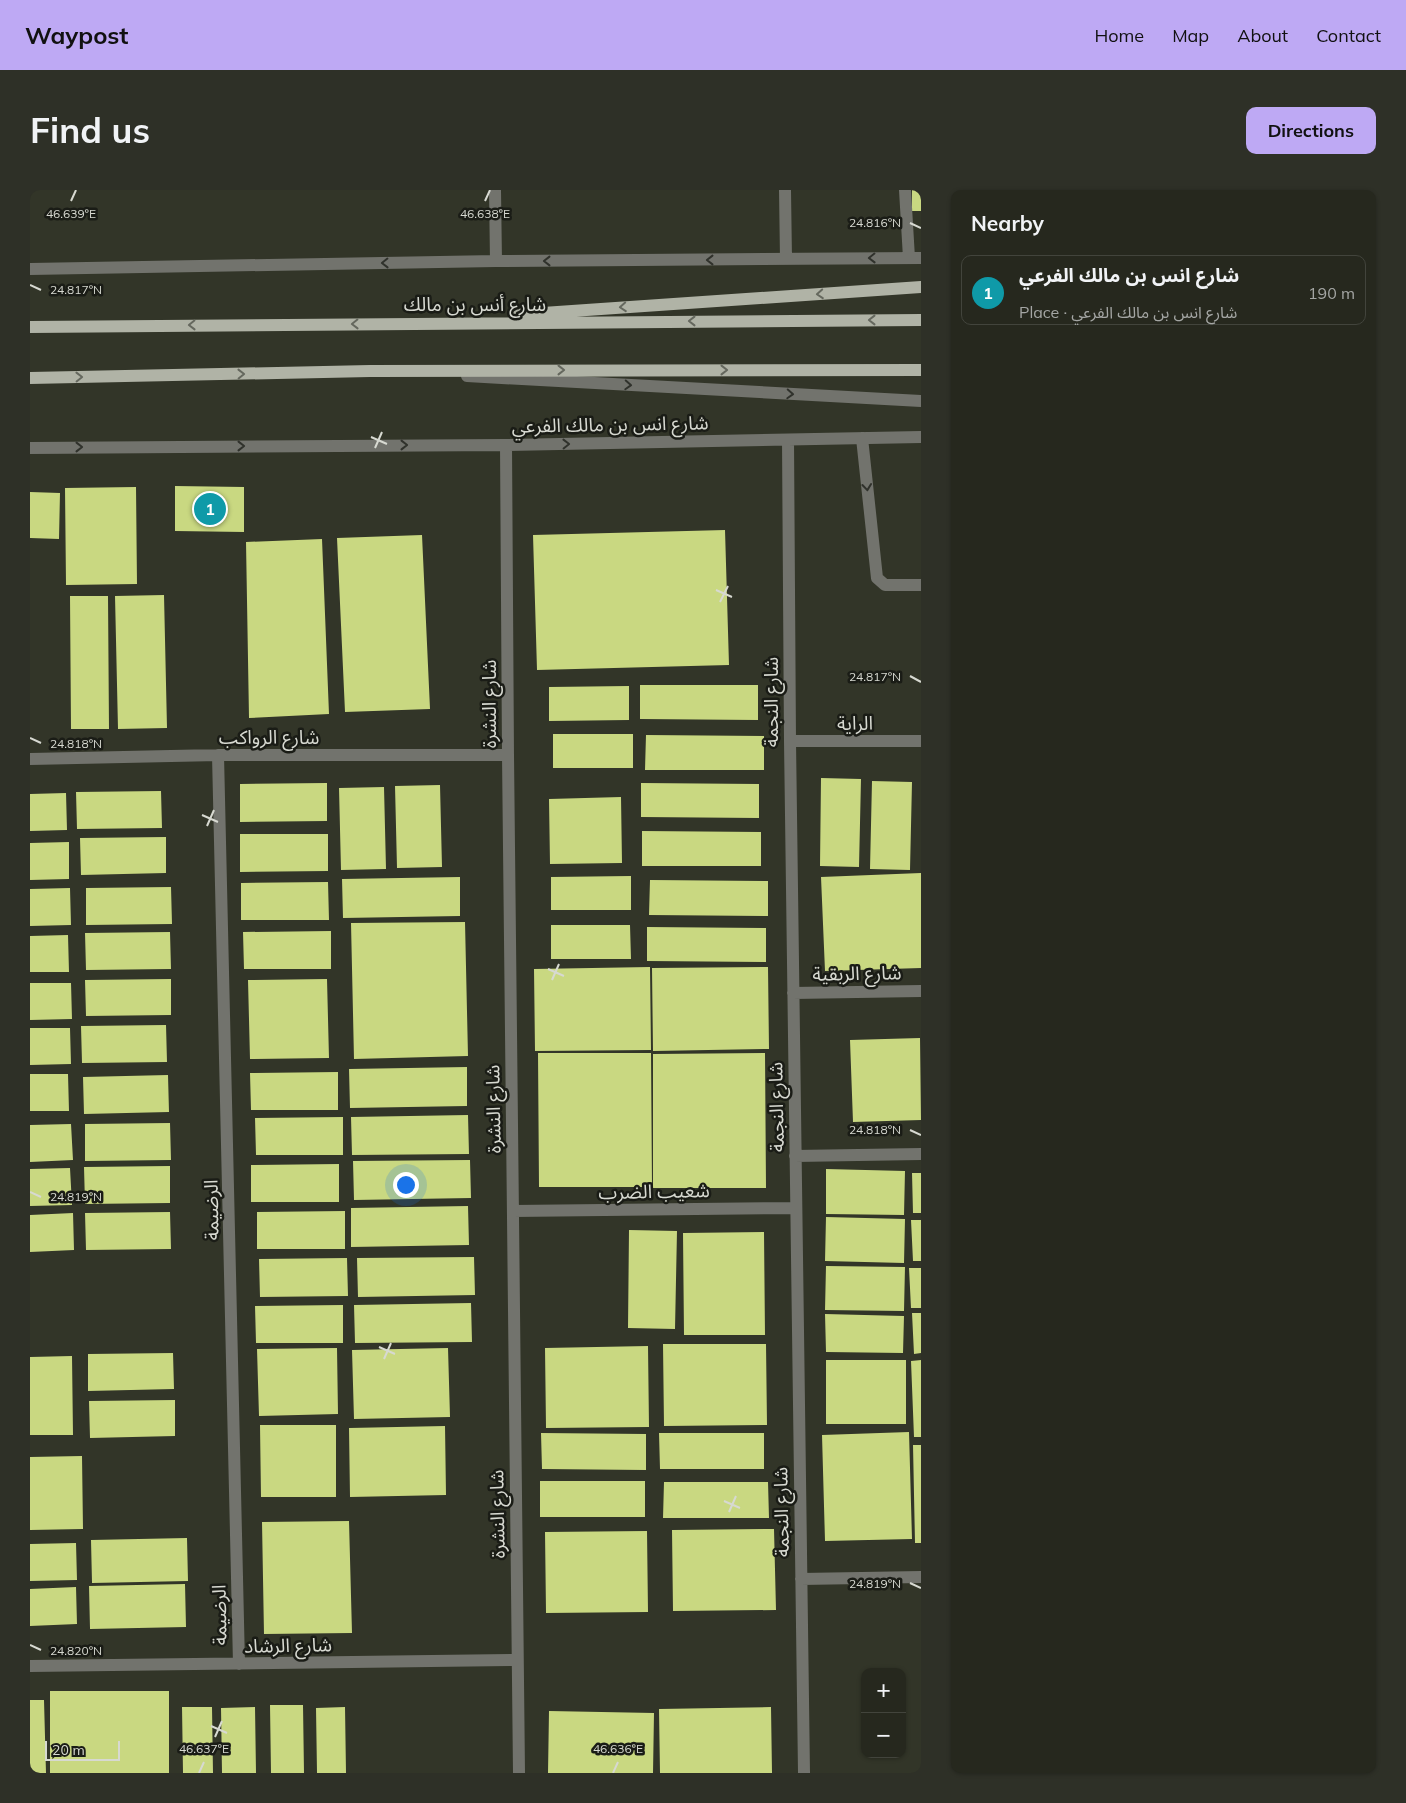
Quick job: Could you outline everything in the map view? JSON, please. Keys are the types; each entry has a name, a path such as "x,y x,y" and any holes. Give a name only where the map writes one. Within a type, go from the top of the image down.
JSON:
{"main road":[{"path":"387,323 921,287"},
{"name":"شارع أنس بن مالك","path":"30,327 921,320"},
{"path":"30,378 370,371 921,370"}],"street":[{"path":"495,190 496,261"},
{"path":"785,190 786,259"},
{"path":"30,268 496,261 915,258 905,190"},
{"path":"370,371 921,401"},
{"name":"شارع انس بن مالك الفرعي","path":"30,448 506,445 921,437"},
{"path":"862,438 878,578 885,585 921,585"},
{"name":"شارع النجمة","path":"788,440 793,993 804,1773"},
{"name":"شارع النشرة","path":"506,445 519,1773"},
{"name":"الراية","path":"790,742 921,742"},
{"name":"شارع الرواكب","path":"30,759 508,755"},
{"name":"الرضيمة","path":"218,756 239,1664"},
{"name":"شارع الربقية","path":"793,993 921,991"},
{"path":"795,1156 921,1154"},
{"name":"شعيب الضرب","path":"513,1211 796,1208"},
{"path":"801,1579 921,1577"},
{"name":"شارع الرشاد","path":"30,1666 517,1660"}],"building":[{"path":"912,190 921,190 921,211 912,211"},
{"path":"175,486 244,487 244,532 175,531"},
{"path":"136,487 137,584 66,585 65,488"},
{"path":"30,492 60,493 59,539 30,538"},
{"path":"725,530 729,665 537,670 533,535"},
{"path":"422,535 430,709 345,712 337,538"},
{"path":"322,539 329,714 249,718 246,542"},
{"path":"164,595 167,728 118,729 115,596"},
{"path":"70,596 108,596 109,729 71,729"},
{"path":"640,685 758,685 758,720 640,719"},
{"path":"629,686 629,720 549,721 549,687"},
{"path":"553,734 633,734 633,768 553,768"},
{"path":"646,735 764,736 764,770 645,770"},
{"path":"821,778 861,779 859,867 820,866"},
{"path":"872,781 912,782 910,870 870,869"},
{"path":"327,783 327,821 240,822 240,784"},
{"path":"641,783 759,784 759,818 641,817"},
{"path":"440,785 442,867 397,868 395,786"},
{"path":"384,787 386,869 341,870 339,788"},
{"path":"161,791 162,828 77,829 76,792"},
{"path":"66,793 67,830 30,831 30,794"},
{"path":"621,797 622,863 550,864 549,799"},
{"path":"642,831 761,832 761,866 642,866"},
{"path":"240,834 328,834 328,871 240,872"},
{"path":"166,837 166,873 81,875 80,838"},
{"path":"69,842 69,879 30,880 30,843"},
{"path":"921,873 921,968 825,971 821,877"},
{"path":"631,876 631,910 551,910 551,877"},
{"path":"460,877 460,916 343,918 342,879"},
{"path":"650,880 768,881 768,916 649,915"},
{"path":"328,882 329,920 241,920 241,883"},
{"path":"171,887 172,924 86,925 86,888"},
{"path":"70,888 71,925 30,926 30,889"},
{"path":"465,922 468,1056 354,1059 351,923"},
{"path":"551,925 630,925 631,959 551,959"},
{"path":"647,927 766,928 766,962 647,961"},
{"path":"331,931 331,969 244,969 243,932"},
{"path":"170,932 171,969 86,970 85,933"},
{"path":"68,935 69,972 30,972 30,936"},
{"path":"650,967 651,1050 535,1051 534,969"},
{"path":"768,967 769,1049 653,1051 652,968"},
{"path":"171,979 171,1015 86,1016 85,980"},
{"path":"327,979 329,1058 250,1059 248,980"},
{"path":"30,983 71,983 72,1019 30,1020"},
{"path":"166,1025 167,1062 82,1063 81,1026"},
{"path":"30,1028 70,1028 71,1064 30,1065"},
{"path":"920,1038 921,1120 853,1122 850,1040"},
{"path":"538,1053 651,1053 652,1187 539,1187"},
{"path":"765,1053 766,1188 653,1188 653,1054"},
{"path":"467,1067 467,1106 350,1108 349,1069"},
{"path":"338,1072 338,1110 251,1110 250,1073"},
{"path":"30,1074 68,1074 69,1111 30,1111"},
{"path":"168,1075 169,1112 84,1114 83,1077"},
{"path":"468,1115 469,1154 352,1155 351,1117"},
{"path":"343,1117 343,1155 256,1155 255,1118"},
{"path":"170,1123 171,1160 85,1161 85,1124"},
{"path":"71,1124 73,1160 30,1162 30,1125"},
{"path":"470,1160 471,1198 354,1200 353,1161"},
{"path":"339,1164 339,1202 251,1202 251,1165"},
{"path":"170,1166 170,1203 85,1204 84,1167"},
{"path":"70,1168 72,1205 30,1206 30,1169"},
{"path":"826,1169 905,1171 904,1215 826,1214"},
{"path":"912,1173 921,1173 921,1213 913,1213"},
{"path":"468,1206 469,1245 351,1247 351,1208"},
{"path":"345,1211 345,1249 257,1249 257,1212"},
{"path":"170,1212 171,1249 86,1250 85,1213"},
{"path":"73,1213 74,1250 30,1252 30,1215"},
{"path":"826,1217 905,1219 904,1263 825,1261"},
{"path":"911,1220 921,1220 921,1261 913,1261"},
{"path":"629,1230 677,1231 675,1329 628,1328"},
{"path":"764,1232 765,1335 684,1335 683,1233"},
{"path":"474,1257 475,1295 358,1297 357,1258"},
{"path":"347,1258 348,1296 260,1297 259,1259"},
{"path":"826,1266 905,1267 904,1311 825,1310"},
{"path":"909,1268 921,1268 921,1308 911,1308"},
{"path":"471,1303 472,1342 355,1343 354,1305"},
{"path":"343,1305 343,1343 256,1343 255,1306"},
{"path":"912,1313 921,1313 921,1353 914,1354"},
{"path":"825,1314 904,1316 903,1353 826,1352"},
{"path":"663,1344 766,1344 767,1425 664,1426"},
{"path":"648,1346 649,1427 546,1428 545,1348"},
{"path":"337,1348 338,1414 259,1416 257,1349"},
{"path":"448,1348 450,1417 354,1419 352,1350"},
{"path":"173,1353 174,1389 88,1391 88,1354"},
{"path":"72,1356 73,1435 30,1435 30,1357"},
{"path":"826,1360 906,1360 906,1424 826,1424"},
{"path":"921,1360 921,1437 914,1437 911,1361"},
{"path":"175,1400 175,1436 90,1438 89,1401"},
{"path":"260,1425 336,1425 336,1497 261,1497"},
{"path":"445,1426 446,1495 350,1497 349,1428"},
{"path":"909,1432 912,1539 825,1541 822,1435"},
{"path":"541,1433 646,1434 646,1470 542,1469"},
{"path":"659,1433 764,1433 764,1469 660,1469"},
{"path":"913,1445 921,1445 921,1543 915,1543"},
{"path":"82,1456 83,1529 30,1530 30,1457"},
{"path":"540,1481 645,1481 645,1517 540,1517"},
{"path":"664,1482 768,1482 769,1518 663,1518"},
{"path":"349,1521 352,1633 264,1634 262,1522"},
{"path":"774,1529 776,1610 673,1611 672,1530"},
{"path":"647,1531 648,1612 546,1613 545,1532"},
{"path":"187,1538 188,1581 92,1583 91,1540"},
{"path":"76,1543 77,1580 30,1581 30,1544"},
{"path":"185,1584 186,1627 90,1629 89,1586"},
{"path":"76,1587 77,1624 30,1626 30,1589"},
{"path":"50,1691 169,1691 169,1773 50,1773"},
{"path":"30,1700 44,1700 46,1773 30,1773"},
{"path":"270,1705 303,1705 304,1773 271,1773"},
{"path":"182,1707 212,1707 213,1773 183,1773"},
{"path":"255,1707 256,1773 222,1773 221,1708"},
{"path":"345,1707 346,1773 317,1773 316,1708"},
{"path":"771,1707 772,1773 660,1773 659,1709"},
{"path":"549,1711 654,1713 653,1773 548,1773"}],"place":[{"name":"شارع انس بن مالك الفرعي","path":"210,509"}]}
